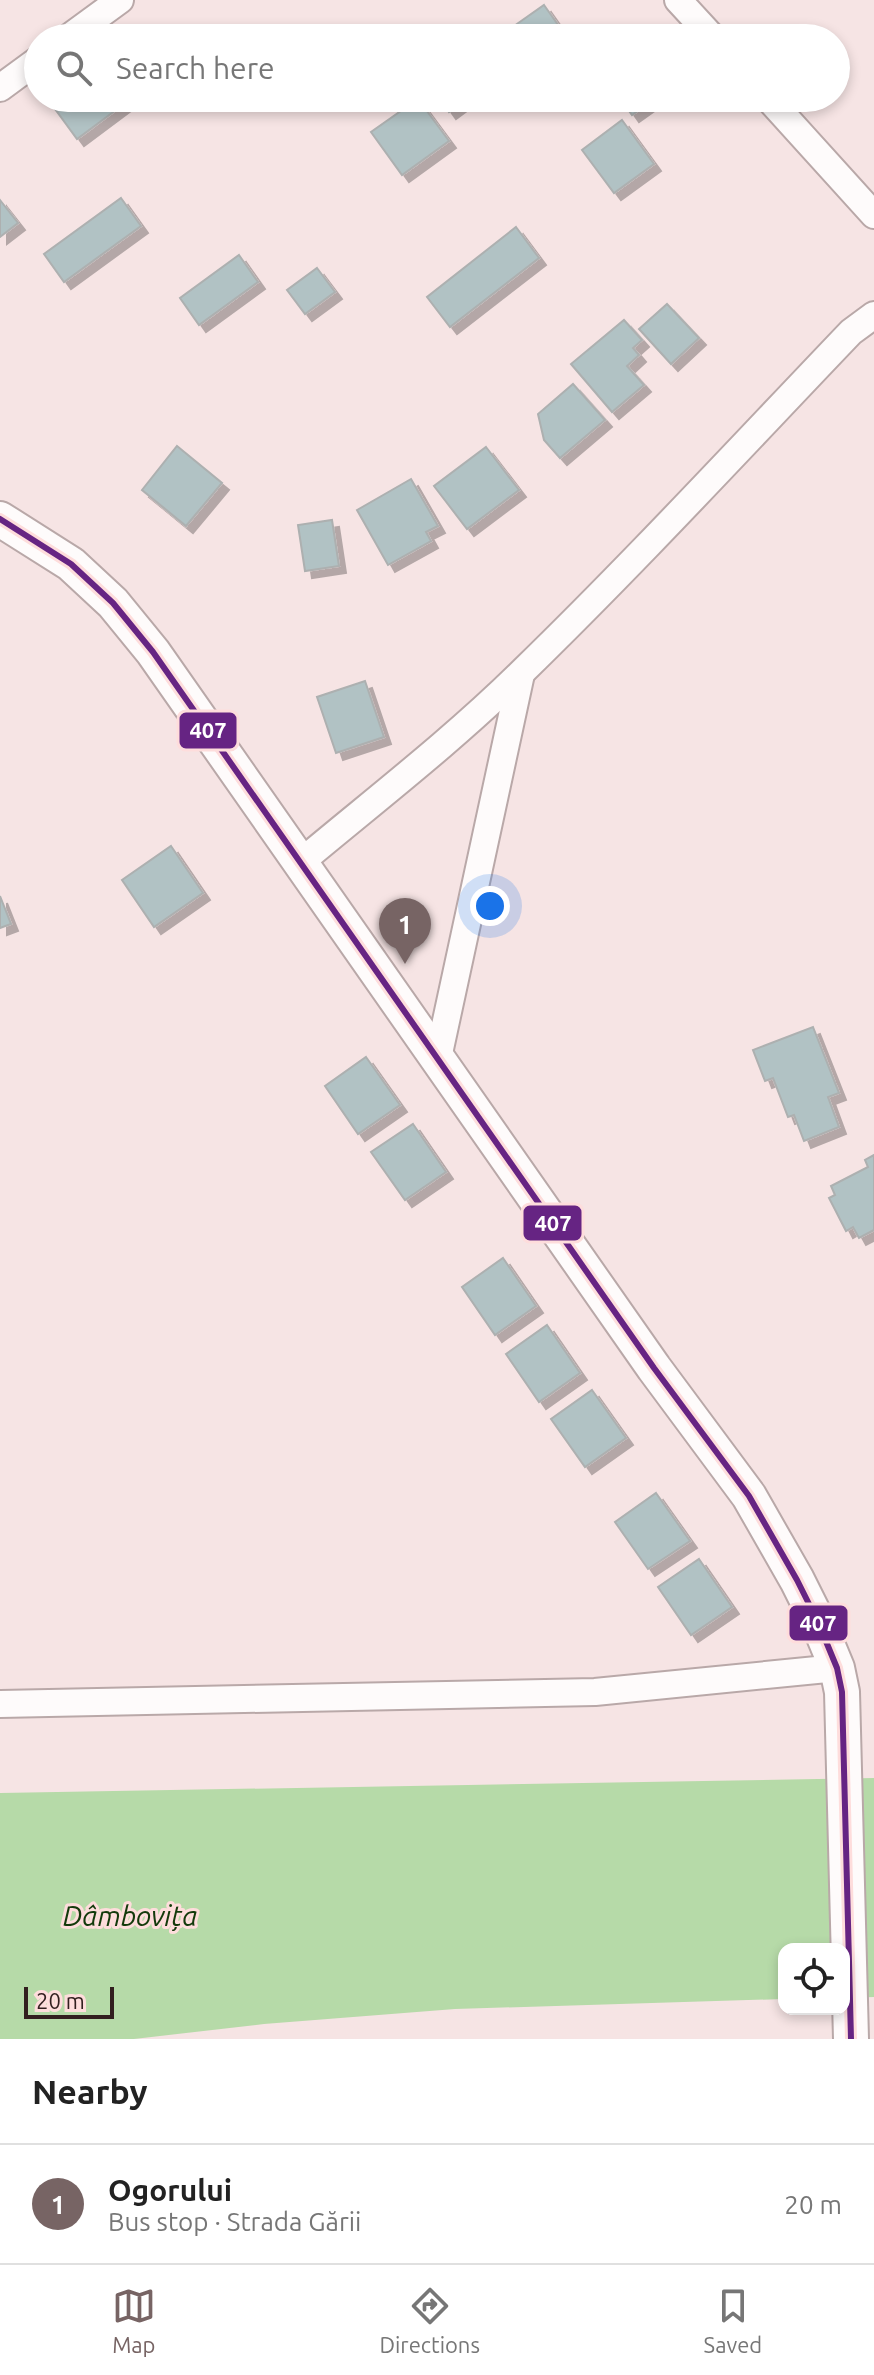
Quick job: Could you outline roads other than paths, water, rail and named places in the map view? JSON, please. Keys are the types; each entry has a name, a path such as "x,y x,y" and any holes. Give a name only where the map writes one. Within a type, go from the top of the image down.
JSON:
{"street":[{"path":"87,24 120,0"},
{"path":"678,0 700,24"},
{"path":"0,88 24,70"},
{"path":"781,112 874,215"},
{"path":"301,862 521,674 851,332 874,315"},
{"path":"0,519 71,564 113,603 153,652 654,1368 749,1496 797,1580 818,1622 840,1680 850,2030"},
{"path":"438,1058 521,674"},
{"path":"0,1704 595,1692 840,1680"}],"water":[{"name":"Dâmbovița","path":"874,1778 874,1997 850,1998 850,1943 778,1943 778,1999 455,2009 264,2024 134,2039 0,2039 0,1793"}],"place":[{"name":"Ogorului","path":"405,964"}]}
